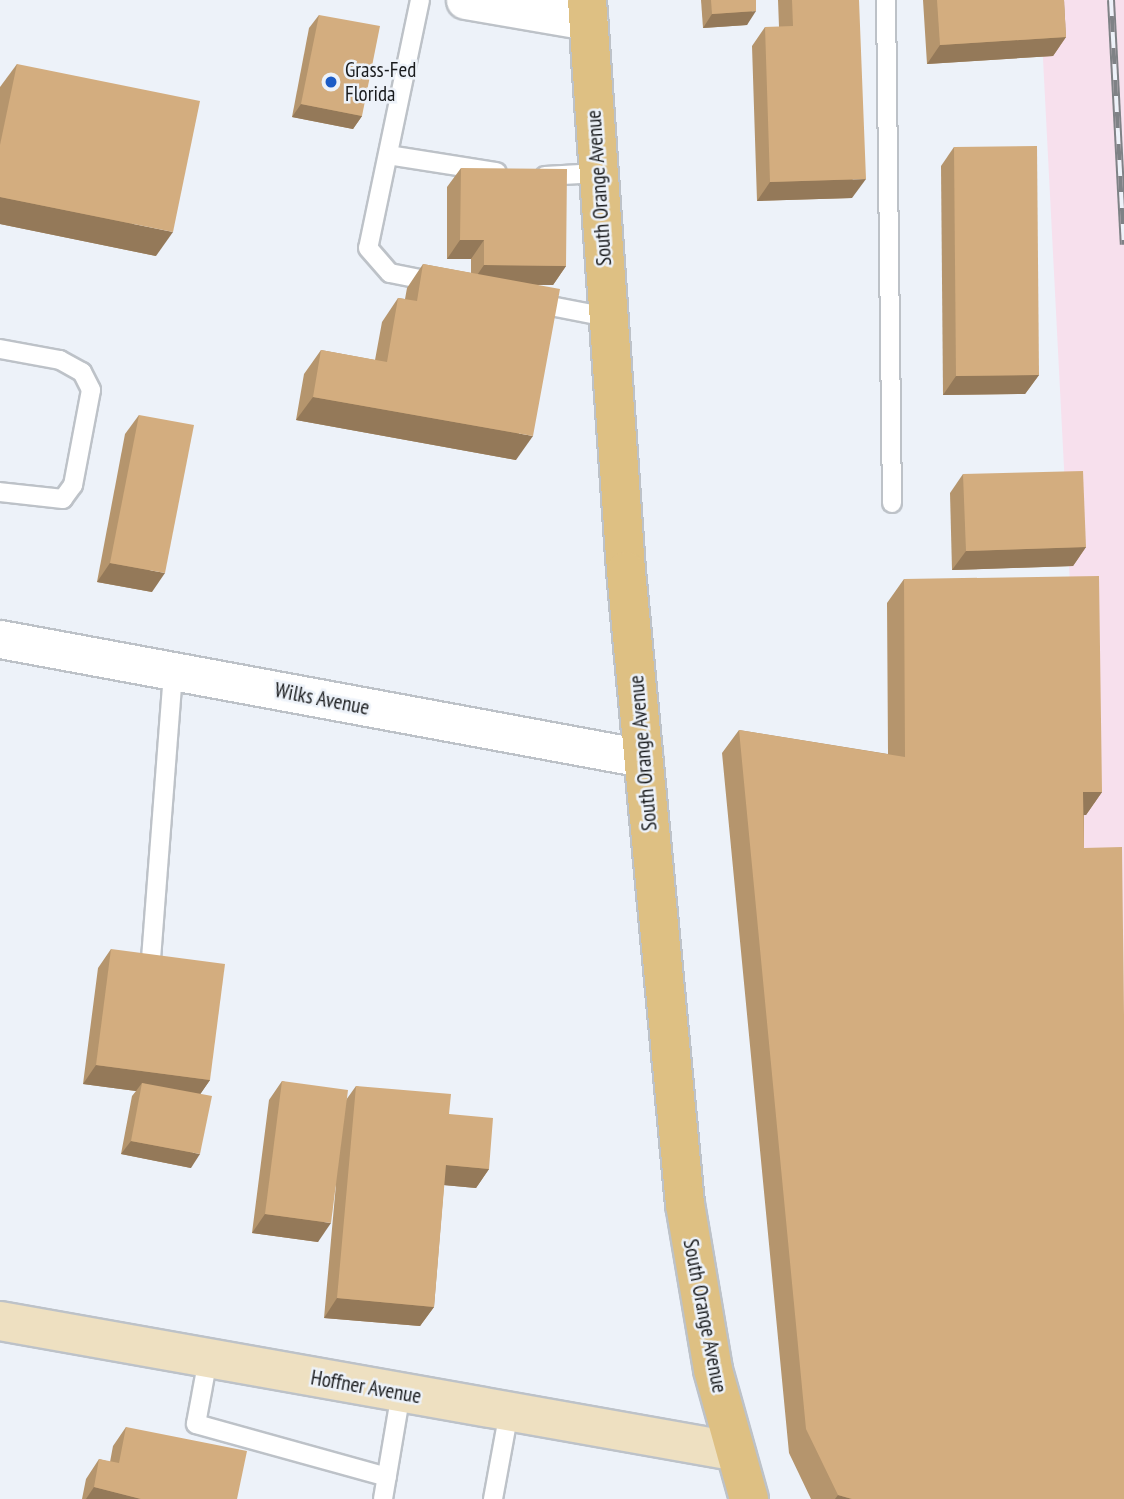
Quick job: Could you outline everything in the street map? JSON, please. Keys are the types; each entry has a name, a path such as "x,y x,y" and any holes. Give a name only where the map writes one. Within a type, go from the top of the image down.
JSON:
{"main road":[{"name":"South Orange Avenue","path":"587,11 607,317 643,758 685,1203 732,1451 749,1499"},
{"name":"Hoffner Avenue","path":"0,1321 732,1451"}],"street":[{"path":"465,0 587,11"},
{"name":"Wilks Avenue","path":"0,639 643,758"}],"lane":[{"path":"420,0 368,248 390,273 458,287"},
{"path":"886,0 892,503"},
{"path":"388,155 519,174 598,173"},
{"path":"513,299 607,317"},
{"path":"0,349 60,360 82,372 91,390 73,485 63,499 0,492"},
{"path":"151,959 173,671"},
{"path":"208,1359 195,1424 387,1477"},
{"path":"383,1499 401,1393"},
{"path":"493,1499 509,1412"}],"shaded area":[{"path":"1040,0 1124,0 1124,1499 1117,1499"}],"building":[{"path":"711,0 756,0 756,11 712,14"},
{"path":"792,0 859,0 866,179 770,182 765,27 793,26"},
{"path":"937,0 1064,0 1066,37 940,45"},
{"path":"319,15 380,26 362,116 301,104"},
{"path":"17,64 200,101 173,232 0,197 0,145"},
{"path":"1037,146 1039,375 956,376 954,147"},
{"path":"461,168 567,169 566,266 484,265 484,240 460,240"},
{"path":"423,264 560,289 533,436 313,397 321,350 387,362 398,298 417,301"},
{"path":"139,415 194,425 165,573 110,563"},
{"path":"1083,471 1086,547 966,551 963,474"},
{"path":"1099,576 1102,792 1083,792 1084,848 1122,847 1124,1499 852,1499 838,1495 806,1429 739,730 905,757 904,579"},
{"path":"111,949 225,964 210,1080 96,1065"},
{"path":"282,1081 348,1090 331,1223 265,1214"},
{"path":"142,1083 212,1096 200,1154 131,1141"},
{"path":"356,1086 451,1094 449,1114 493,1118 489,1169 446,1165 434,1307 337,1298"},
{"path":"126,1427 247,1451 237,1499 141,1499 94,1487 99,1459 119,1463"}],"railway":[{"path":"1111,0 1124,245"}],"place":[{"name":"Grass-Fed Florida","path":"331,82"}]}
